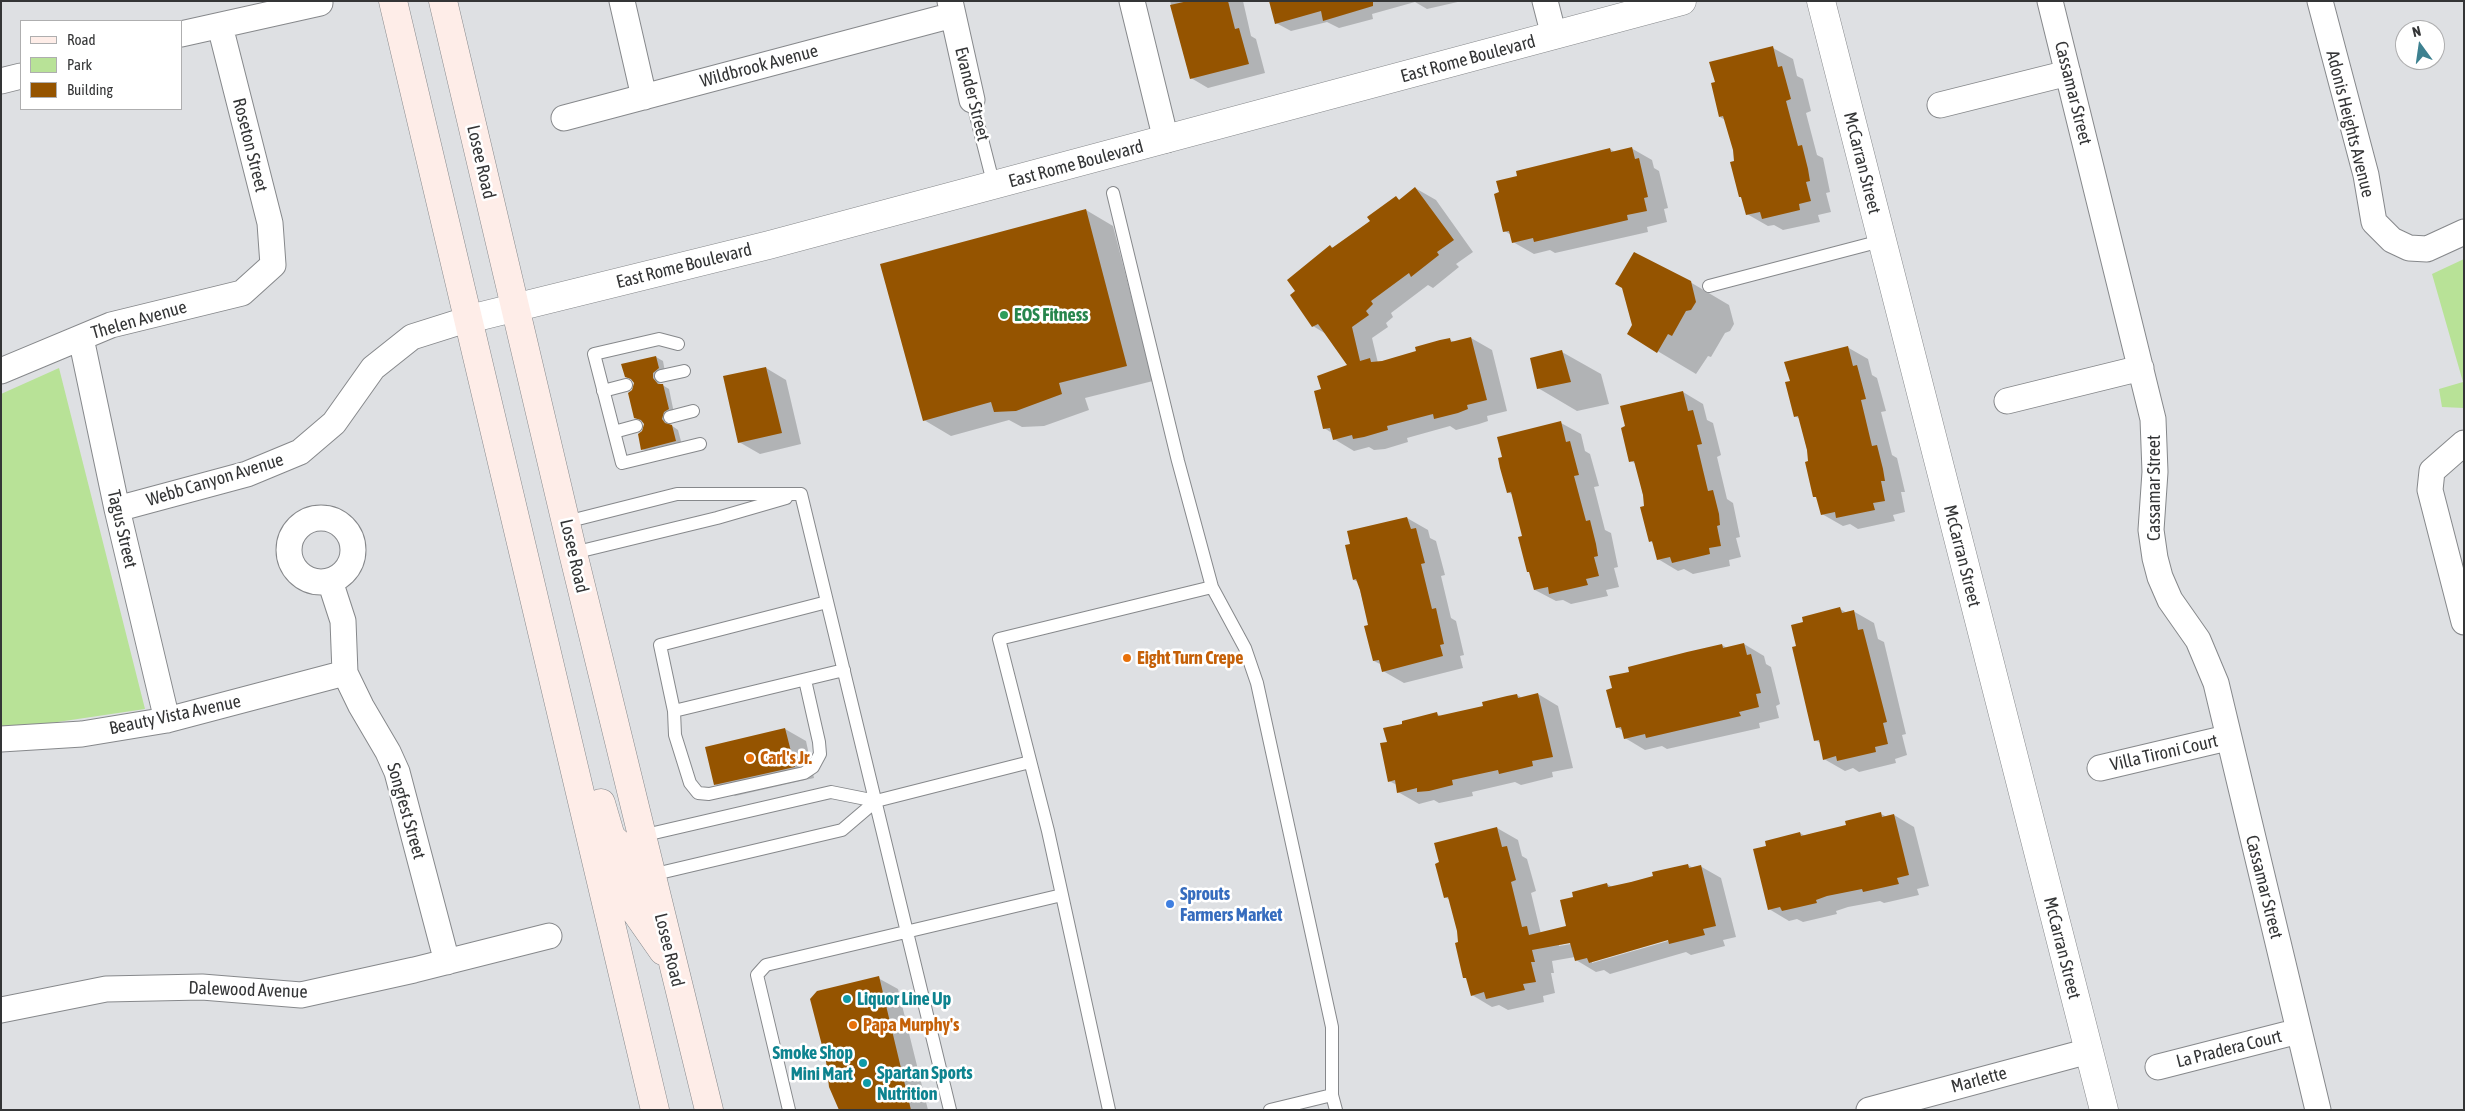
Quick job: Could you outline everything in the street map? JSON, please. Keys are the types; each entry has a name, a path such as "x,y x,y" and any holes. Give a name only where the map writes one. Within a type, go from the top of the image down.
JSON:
{"main road":[{"path":"393,1 595,848 655,1110"},
{"name":"Losee Road","path":"443,1 572,553 709,1110"},
{"path":"567,737 602,804 611,837 651,875"},
{"path":"595,848 624,882 633,908 672,965"}],"street":[{"path":"622,1 644,97"},
{"path":"1132,1 1166,140"},
{"path":"1545,1 1554,36"},
{"name":"East Rome Boulevard","path":"469,319 769,245 1682,1"},
{"name":"McCarran Street","path":"1821,1 2104,1110"},
{"name":"Cassamar Street","path":"2050,1 2153,419 2155,472 2151,530 2155,558 2160,577 2170,600 2198,640 2216,683 2227,738 2318,1110"},
{"name":"Adonis Heights Avenue","path":"2323,2 2366,175 2374,222 2392,240 2409,248 2427,249 2464,232"},
{"path":"182,34 320,3"},
{"name":"Wildbrook Avenue","path":"564,118 644,97 952,8"},
{"name":"Evander Street","path":"952,8 972,100"},
{"name":"Roseton Street","path":"220,26 270,223 273,265"},
{"path":"1940,105 2068,73"},
{"path":"1,81 20,76"},
{"name":"Thelen Avenue","path":"1,371 111,325 242,292 273,265"},
{"name":"Webb Canyon Avenue","path":"117,509 247,474 300,452 334,423 373,368 412,337 469,319"},
{"name":"Tagus Street","path":"81,338 117,509 167,720"},
{"path":"2007,401 2141,368"},
{"path":"2464,443 2432,472 2430,490 2434,512 2445,542 2464,622"},
{"name":"Songfest Street","path":"330,581 343,621 345,674 397,772 446,962"},
{"name":"Beauty Vista Avenue","path":"1,739 82,734 167,720 345,674"},
{"name":"Villa Tironi Court","path":"2100,768 2227,738"},
{"name":"Dalewood Avenue","path":"1,1010 106,989 202,987 301,995 550,936"},
{"name":"La Pradera Court","path":"2158,1067 2299,1031"},
{"name":"Marlette","path":"1869,1110 1929,1102 2089,1050"}],"lane":[{"name":"Evander Street","path":"972,100 994,186"},
{"path":"1113,193 1178,461 1212,587 1245,648 1257,683 1332,1027 1332,1095 1336,1110"},
{"path":"1709,286 1881,241"},
{"path":"678,344 659,339 594,354 622,463 700,444"},
{"path":"661,376 684,371"},
{"path":"603,391 626,385"},
{"path":"670,417 693,411"},
{"path":"614,432 636,426"},
{"path":"566,522 677,494 801,494"},
{"path":"572,553 717,518 801,494"},
{"path":"801,494 950,1110"},
{"path":"1109,1110 1062,895 999,639 1212,587"},
{"path":"805,680 820,754 813,767 804,773 709,794 698,793 690,783 675,735 674,711 660,645 827,602"},
{"path":"674,711 844,670"},
{"path":"641,836 830,792 876,801 1030,762"},
{"path":"651,875 842,830 876,801"},
{"path":"790,1110 757,976 766,965 1062,895"},
{"path":"1270,1110 1332,1095"}],"green space":[{"path":"2464,259 2464,408 2442,407 2439,389 2463,382 2432,274"},
{"path":"59,368 145,709 44,724 1,728 1,394"}],"building":[{"path":"1188,1 1228,1 1235,29 1239,28 1249,64 1190,79 1170,5"},
{"path":"1269,1 1373,1 1373,6 1323,21 1321,11 1275,24"},
{"path":"1773,46 1778,67 1782,66 1791,99 1786,101 1798,146 1802,145 1808,169 1810,181 1806,182 1811,201 1799,204 1800,210 1762,219 1760,212 1746,215 1741,197 1739,197 1730,162 1734,161 1733,150 1723,116 1719,117 1711,83 1715,82 1709,62"},
{"path":"1632,147 1635,159 1639,158 1648,197 1644,198 1647,211 1627,215 1628,220 1534,242 1533,238 1512,243 1509,231 1503,232 1494,194 1499,192 1496,181 1517,176 1516,171 1610,148 1611,152"},
{"path":"1415,187 1454,240 1437,252 1439,255 1411,277 1409,273 1371,301 1373,304 1366,311 1369,315 1352,327 1360,361 1370,358 1371,362 1382,361 1416,351 1415,347 1440,340 1450,338 1451,342 1471,337 1487,400 1467,405 1468,409 1458,413 1434,419 1433,414 1387,426 1388,430 1364,437 1353,439 1352,435 1333,440 1330,428 1323,429 1314,391 1321,389 1317,376 1347,365 1318,324 1312,327 1290,295 1295,291 1287,280 1330,245 1332,248 1370,221 1367,217 1396,196 1399,200"},
{"name":"EOS Fitness","path":"1086,209 1127,366 1059,383 1062,394 1016,411 994,412 991,402 923,421 880,264"},
{"path":"1634,252 1691,281 1696,302 1691,310 1686,311 1672,336 1668,334 1657,353 1627,334 1632,325 1622,288 1615,284"},
{"path":"1848,346 1853,366 1857,365 1866,399 1861,400 1872,446 1877,445 1883,469 1885,481 1881,481 1885,501 1873,503 1875,510 1836,518 1835,512 1821,515 1816,497 1813,497 1805,462 1808,461 1807,450 1798,416 1794,417 1785,382 1790,381 1784,362"},
{"path":"1562,350 1571,382 1537,389 1530,358"},
{"path":"656,356 659,368 653,373 653,378 658,384 663,384 669,409 664,412 662,419 665,423 672,425 676,441 641,450 638,434 642,431 644,424 641,420 634,418 628,393 632,390 634,383 631,379 625,377 621,364"},
{"path":"766,367 782,433 738,443 723,376"},
{"path":"1683,391 1688,411 1693,410 1702,444 1697,445 1708,491 1713,490 1719,514 1720,525 1717,526 1721,546 1709,548 1710,554 1672,563 1670,557 1657,560 1652,541 1649,542 1640,507 1644,506 1643,495 1634,461 1629,462 1621,428 1625,426 1620,406"},
{"path":"1561,421 1566,442 1570,441 1579,475 1574,476 1586,521 1590,520 1596,544 1598,556 1594,557 1599,576 1586,579 1588,585 1549,594 1548,587 1534,590 1529,572 1527,572 1518,537 1522,536 1511,492 1507,493 1500,468 1498,458 1502,457 1497,437"},
{"path":"1407,517 1411,529 1416,528 1425,563 1421,564 1432,609 1436,608 1444,644 1440,645 1443,656 1382,672 1379,660 1373,661 1364,626 1368,625 1360,590 1356,579 1353,580 1345,545 1350,544 1347,531"},
{"path":"1840,607 1842,613 1854,610 1858,630 1863,629 1887,722 1883,723 1888,744 1875,747 1876,752 1837,761 1836,756 1823,760 1819,740 1814,741 1792,647 1796,646 1791,625 1803,622 1802,617"},
{"path":"1744,643 1747,655 1751,654 1761,693 1756,694 1759,707 1739,712 1741,716 1646,738 1645,734 1624,739 1621,727 1616,728 1606,690 1612,688 1609,676 1629,672 1628,667 1687,652 1722,644 1723,648"},
{"path":"1538,693 1553,757 1532,761 1533,766 1499,774 1498,770 1452,780 1453,785 1429,791 1417,792 1417,788 1397,793 1395,780 1388,782 1380,743 1387,742 1383,728 1402,724 1402,721 1437,712 1438,716 1483,706 1482,702 1507,696 1517,694 1518,698"},
{"name":"Carl's Jr.","path":"785,728 795,767 714,785 705,747"},
{"path":"1881,812 1882,817 1894,814 1909,875 1897,878 1899,884 1863,892 1862,889 1827,896 1816,900 1817,903 1782,911 1780,907 1768,910 1753,849 1766,846 1765,841 1800,832 1801,836 1846,825 1845,821"},
{"path":"1497,827 1502,847 1507,846 1516,880 1511,882 1522,927 1527,926 1529,935 1566,926 1560,900 1573,897 1572,892 1607,883 1608,887 1631,882 1653,876 1652,872 1688,864 1689,868 1701,865 1716,926 1703,929 1705,935 1669,944 1668,940 1589,963 1587,958 1575,961 1570,943 1532,950 1535,962 1531,962 1536,982 1523,984 1525,990 1486,999 1484,992 1471,996 1466,978 1463,978 1455,943 1458,942 1457,931 1448,897 1444,898 1435,864 1439,862 1434,843"},
{"path":"879,976 911,1110 839,1110 829,1087 826,1061 810,999 817,991"}],"place":[{"name":"EOS Fitness","path":"1004,315"},
{"name":"Eight Turn Crepe","path":"1127,658"},
{"name":"Carl's Jr.","path":"750,758"},
{"name":"Sprouts Farmers Market","path":"1170,904"},
{"name":"Liquor Line Up","path":"847,999"},
{"name":"Papa Murphy's","path":"853,1025"},
{"name":"Smoke Shop Mini Mart","path":"863,1063"},
{"name":"Spartan Sports Nutrition","path":"867,1083"}]}
